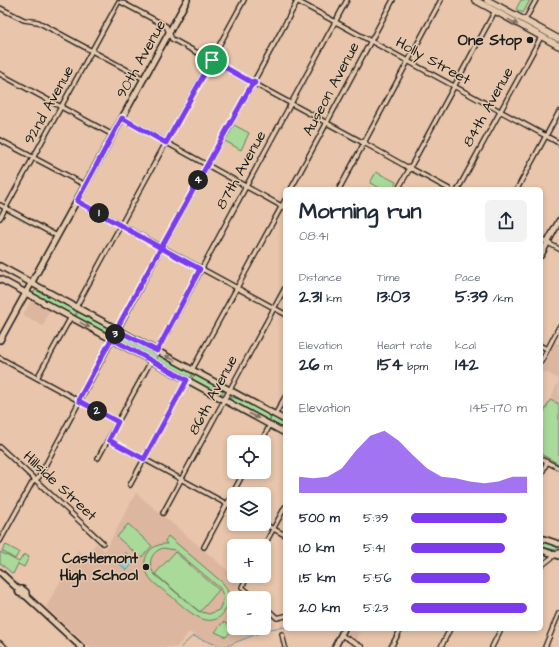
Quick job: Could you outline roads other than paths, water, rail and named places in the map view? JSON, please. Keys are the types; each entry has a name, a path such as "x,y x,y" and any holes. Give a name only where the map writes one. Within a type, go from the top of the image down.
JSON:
{"main road":[{"name":"90th Avenue","path":"0,340 187,0"},
{"path":"476,0 559,46"},
{"path":"487,0 559,39"},
{"path":"543,252 559,221"},
{"path":"0,266 283,419"},
{"path":"0,279 283,432"},
{"path":"543,539 559,544"},
{"path":"543,550 558,554"},
{"path":"0,572 18,589 21,594 26,596 81,647"},
{"path":"334,647 343,631"}],"street":[{"path":"76,307 244,0"},
{"path":"0,541 35,480 39,477 161,248 253,83 297,0"},
{"name":"Holly Street","path":"297,0 559,143"},
{"name":"87th Avenue","path":"157,351 200,269 347,0"},
{"name":"Auseon Avenue","path":"292,187 393,0"},
{"path":"340,187 441,0"},
{"path":"525,20 536,0"},
{"path":"120,1 166,26 172,39 445,187"},
{"name":"92nd Avenue","path":"0,218 120,1"},
{"path":"0,8 24,20 38,22 144,79"},
{"path":"399,187 495,11"},
{"name":"84th Avenue","path":"459,187 541,37"},
{"path":"0,74 62,106 113,135"},
{"path":"518,187 559,112"},
{"path":"122,118 283,207 192,370"},
{"path":"0,140 85,186"},
{"path":"77,201 161,248 237,287 283,313"},
{"path":"0,205 57,236"},
{"path":"543,240 559,249"},
{"name":"86th Avenue","path":"163,513 283,292"},
{"path":"37,378 71,317"},
{"path":"543,358 559,328"},
{"path":"543,347 547,349"},
{"path":"0,358 118,422"},
{"path":"98,458 151,361"},
{"path":"130,485 187,380"},
{"path":"275,415 283,400"},
{"path":"265,435 270,425"},
{"path":"109,440 227,504 204,547"},
{"name":"Hillside Street","path":"0,447 103,543"},
{"path":"543,460 559,468"},
{"path":"543,471 547,462"},
{"path":"268,539 283,511"},
{"path":"273,529 283,534"},
{"path":"543,565 558,554"},
{"path":"244,583 242,587 247,591"},
{"path":"271,612 277,618 283,616"},
{"path":"545,647 558,619 559,613"},
{"path":"391,647 400,631"},
{"path":"441,647 449,631"},
{"path":"492,647 500,631"},
{"path":"282,634 285,647"},
{"path":"341,635 362,647"},
{"path":"0,643 5,647"}],"water":[{"path":"125,552 135,561 127,570 117,562"}],"waterway":[{"path":"224,647 269,629 283,627"},
{"path":"181,647 193,636 222,647"}],"place":[{"name":"One Stop","path":"530,40"},
{"name":"Castlemont High School","path":"146,567"}]}
